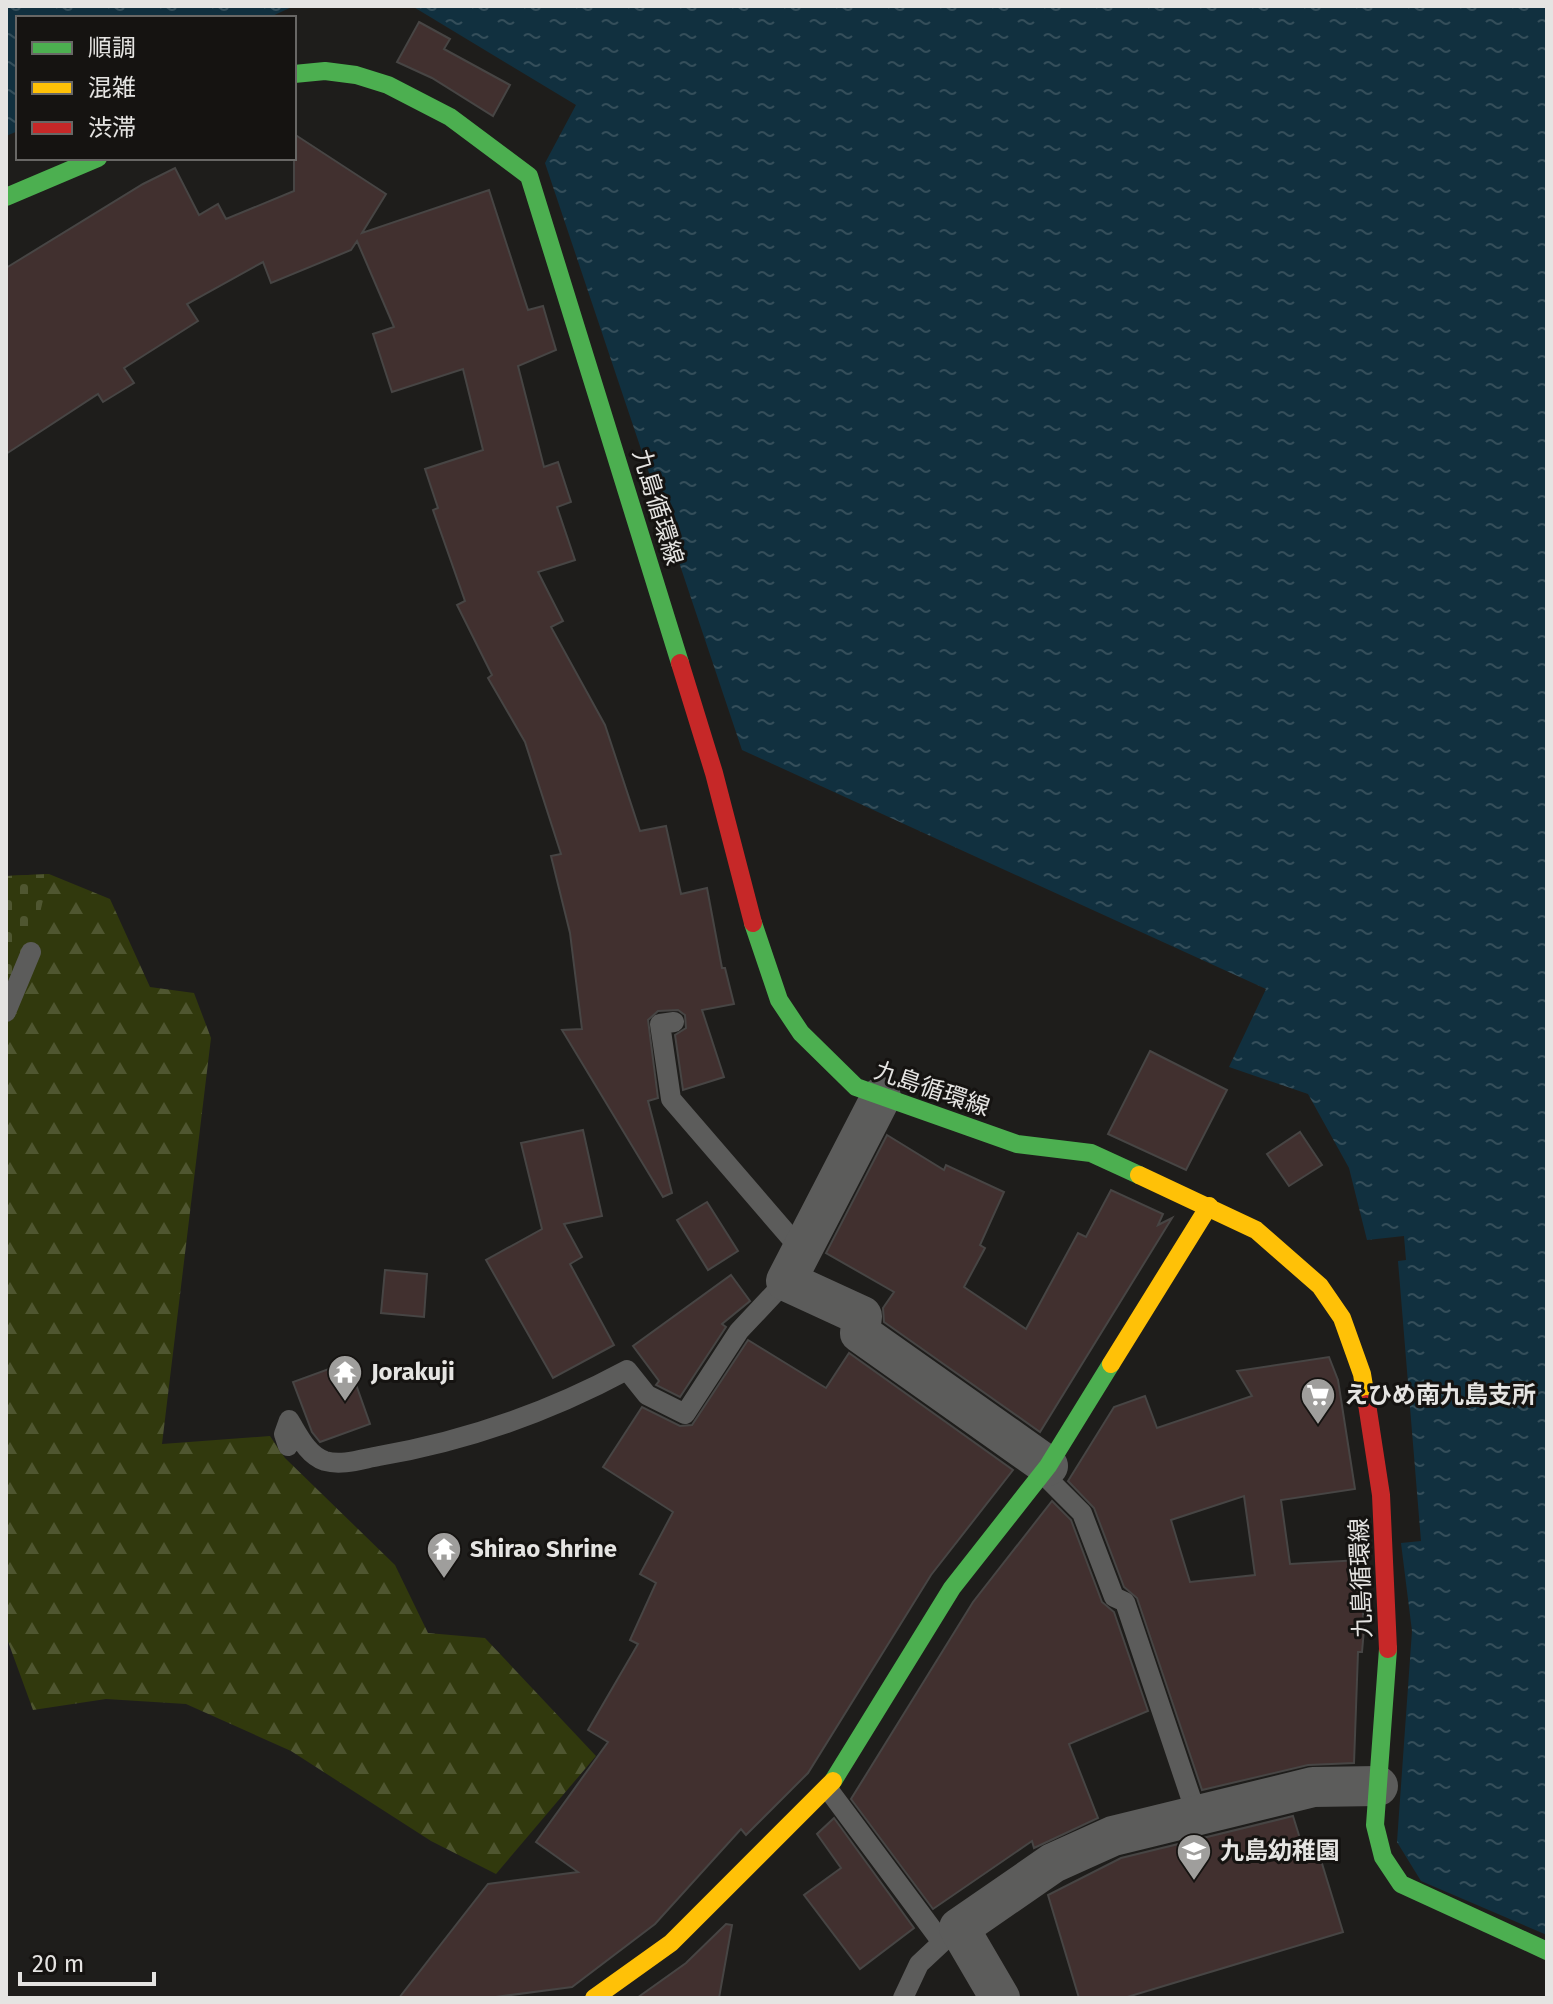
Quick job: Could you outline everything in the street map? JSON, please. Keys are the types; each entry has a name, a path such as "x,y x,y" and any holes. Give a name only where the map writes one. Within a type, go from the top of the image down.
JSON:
{"main road":[{"name":"九島循環線","path":"296,74 323,68 358,74 392,86 484,138 529,176 714,773 770,978 779,1000 801,1033 833,1068 856,1087 1017,1144 1091,1153 1256,1230 1320,1286 1342,1318 1362,1374 1381,1495 1389,1629 1377,1848 1386,1868 1401,1884 1547,1951"},
{"path":"6,197 93,160"},
{"path":"594,1998 671,1943 828,1789 952,1588 1044,1469 1209,1206"}],"street":[{"path":"881,1097 794,1266 862,1316 860,1333 1044,1469"},
{"path":"1000,1998 950,1934 1053,1863 1113,1836 1196,1813 1313,1787 1378,1786"}],"lane":[{"path":"6,1012 31,952"},
{"path":"288,1446 284,1434 289,1420 308,1449 326,1461 343,1462 436,1446 569,1401 627,1370 647,1395 685,1414 739,1331 794,1266 671,1099 660,1024 674,1022"},
{"path":"1044,1469 1082,1513 1114,1597 1125,1602 1196,1813"},
{"path":"828,1789 950,1934 919,1964 903,1998"}],"green space":[{"path":"49,874 110,899 150,987 194,993 211,1038 162,1444 270,1436 285,1458 395,1565 428,1633 485,1638 596,1756 496,1874 431,1841 291,1751 186,1704 106,1699 33,1710 6,1636 6,876"},
{"path":"49,874 31,952 6,1012 6,876"}],"water":[{"path":"6,6 294,6 272,16 16,16 16,132 6,136"},
{"path":"412,6 1547,6 1547,1935 1421,1881 1397,1842 1412,1631 1401,1543 1421,1541 1398,1261 1406,1260 1404,1236 1367,1240 1349,1168 1308,1094 1229,1067 1266,989 742,750 545,163 576,105"}],"building":[{"path":"419,22 450,39 444,49 510,85 493,116 432,78 397,62"},
{"path":"296,135 386,194 362,233 489,190 528,310 543,306 556,350 518,366 544,467 558,462 571,502 557,507 575,560 538,572 563,621 551,627 605,725 640,831 666,826 681,894 707,888 722,968 725,968 734,1004 702,1010 724,1077 683,1090 675,1035 686,1028 685,1015 678,1010 658,1011 648,1020 658,1098 648,1101 672,1193 663,1197 562,1030 582,1029 570,933 551,856 561,854 525,742 488,678 492,675 457,605 465,601 433,510 438,508 425,469 483,450 463,369 392,392 373,334 394,327 357,241 351,250 271,283 263,262 187,304 198,321 124,368 134,383 103,402 98,394 6,454 6,268 143,184 175,168 199,215 218,204 226,219 294,191"},
{"path":"1150,1051 1227,1090 1186,1170 1108,1134"},
{"path":"583,1130 602,1216 564,1224 582,1257 570,1264 614,1345 553,1378 486,1260 542,1229 521,1143"},
{"path":"1300,1132 1322,1165 1289,1186 1267,1154"},
{"path":"887,1135 944,1170 946,1165 1004,1192 980,1245 985,1248 964,1287 1026,1329 1078,1233 1086,1237 1111,1190 1163,1214 1158,1225 1172,1218 1040,1432 884,1322 883,1308 894,1292 826,1253"},
{"path":"707,1202 738,1251 708,1270 677,1220"},
{"path":"385,1270 427,1274 424,1317 381,1313"},
{"path":"731,1275 750,1301 722,1324 726,1327 680,1397 656,1385 659,1381 633,1346"},
{"path":"748,1340 826,1388 849,1353 1013,1470 931,1575 808,1773 746,1835 741,1829 655,1924 572,1987 488,1998 399,1998 488,1884 578,1872 536,1842 608,1742 588,1730 638,1644 630,1640 656,1583 640,1574 673,1512 603,1467 642,1407 680,1426 692,1425"},
{"path":"1329,1357 1338,1380 1355,1489 1281,1500 1290,1564 1360,1560 1364,1629 1362,1652 1358,1652 1354,1763 1308,1765 1202,1790 1137,1598 1124,1587 1094,1508 1068,1481 1114,1407 1145,1396 1157,1428 1252,1396 1237,1371","holes":["1244,1496 1255,1575 1190,1582 1171,1520"]},
{"path":"348,1362 370,1424 320,1442 312,1432 293,1382"},
{"path":"1052,1501 1071,1520 1102,1602 1114,1612 1148,1711 1069,1744 1098,1818 1034,1848 1032,1841 933,1909 851,1799 973,1602"},
{"path":"1293,1816 1307,1861 1320,1857 1343,1932 1124,1998 1079,1998 1048,1895 1121,1858"},
{"path":"834,1818 914,1928 860,1969 804,1895 841,1868 817,1834"},
{"path":"726,1924 732,1925 719,1998 637,1998 686,1963"}],"traffic: fast":[{"path":"296,74 325,71 356,75 388,85 450,117 529,176 680,663"},
{"path":"6,197 93,160"},
{"path":"753,923 779,1000 801,1033 856,1087 1017,1144 1091,1153 1139,1175"},
{"path":"833,1781 952,1588 1048,1466 1111,1364"},
{"path":"1388,1649 1375,1825 1383,1857 1401,1884 1547,1951"}],"traffic: slow":[{"path":"1139,1175 1256,1230 1320,1286 1342,1318 1362,1374 1367,1404"},
{"path":"1111,1364 1209,1206"},
{"path":"594,1998 671,1943 833,1781"}],"traffic: jam":[{"path":"680,663 714,773 753,923"},
{"path":"1367,1404 1381,1495 1388,1649"}],"place":[{"name":"Jorakuji","path":"345,1403"},
{"name":"えひめ南九島支所","path":"1318,1426"},
{"name":"Shirao Shrine","path":"444,1580"},
{"name":"九島幼稚園","path":"1194,1882"}]}
